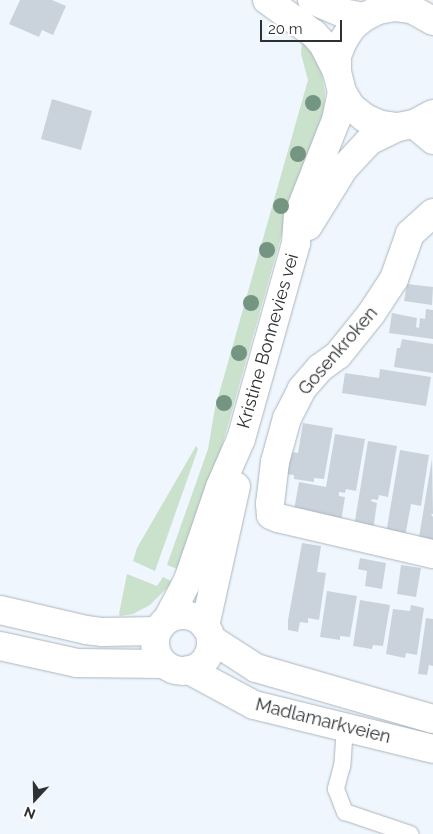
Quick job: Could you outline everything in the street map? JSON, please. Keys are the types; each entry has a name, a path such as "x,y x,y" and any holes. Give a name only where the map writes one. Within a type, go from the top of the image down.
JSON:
{"main road":[{"path":"267,0 314,34 323,44 351,106 365,118 380,125 420,126"},
{"path":"312,0 343,13 364,17 378,10 395,7 411,9 431,18"},
{"name":"Kristine Bonnevies vei","path":"162,624 188,580 220,487 241,440 296,243 298,216 336,120 339,82 337,56 342,41 352,27 364,17"},
{"name":"Kristine Bonnevies vei","path":"296,243 344,168 369,141 420,126"},
{"name":"Gosenkroken","path":"433,213 410,234 394,279 371,314 338,355 320,368 302,388 287,418 282,436 273,471 270,504 271,515 278,518 433,554"},
{"name":"Kristine Bonnevies vei","path":"208,633 212,588 235,494 241,440"},
{"path":"0,610 86,630 103,632 162,624 184,614 192,616 208,633 208,655 203,662 176,667 77,663 0,646"},
{"path":"162,624 155,648 176,667"},
{"name":"Madlamarkveien","path":"208,633 256,668 433,719"},
{"name":"Madlamarkveien","path":"176,667 254,705 433,749"}],"lane":[{"path":"345,727 342,766 336,789 345,812 410,834"}],"green space":[{"path":"302,41 310,46 322,74 325,93 324,118 285,223 209,492 180,570 167,565 208,449 215,408 308,80 301,54"},
{"path":"196,446 198,449 155,571 133,561 137,548"},
{"path":"127,574 157,586 163,577 173,582 150,605 133,614 120,616"}],"building":[{"path":"20,0 52,0 66,6 53,35 42,30 39,37 9,24"},
{"path":"52,99 92,111 81,150 41,139"},
{"path":"407,284 433,287 432,305 404,301"},
{"path":"426,309 433,310 433,339 389,333 392,313 417,318 416,327 419,328 420,318 425,319"},
{"path":"402,339 433,344 433,373 394,367 397,348 400,348"},
{"path":"380,369 431,377 426,406 342,393 345,373 379,378"},
{"path":"303,423 333,428 324,479 314,478 314,482 294,479 294,475 283,474 287,451 298,453"},
{"path":"335,434 365,439 356,491 346,489 345,493 339,492 339,496 345,497 341,522 294,510 299,482 326,487"},
{"path":"368,441 397,446 388,497 379,495 378,500 372,499 371,501 377,503 373,530 354,527"},
{"path":"400,450 429,455 421,506 411,504 405,537 386,534"},
{"path":"432,459 433,514 431,514 433,517 433,546 418,543"},
{"path":"302,543 321,546 317,572 326,573 319,620 308,618 308,623 300,622 298,632 288,630 288,620"},
{"path":"360,558 386,563 382,589 365,586 367,571 358,569"},
{"path":"401,565 421,568 416,597 397,594"},
{"path":"327,591 357,596 350,637 340,636 340,640 320,637"},
{"path":"360,600 390,605 383,646 373,645 372,649 353,646"},
{"path":"411,605 424,608 417,655 406,653 405,658 386,654 393,609 410,611"},
{"path":"426,618 433,619 433,666 429,665 427,675 418,674"}]}
